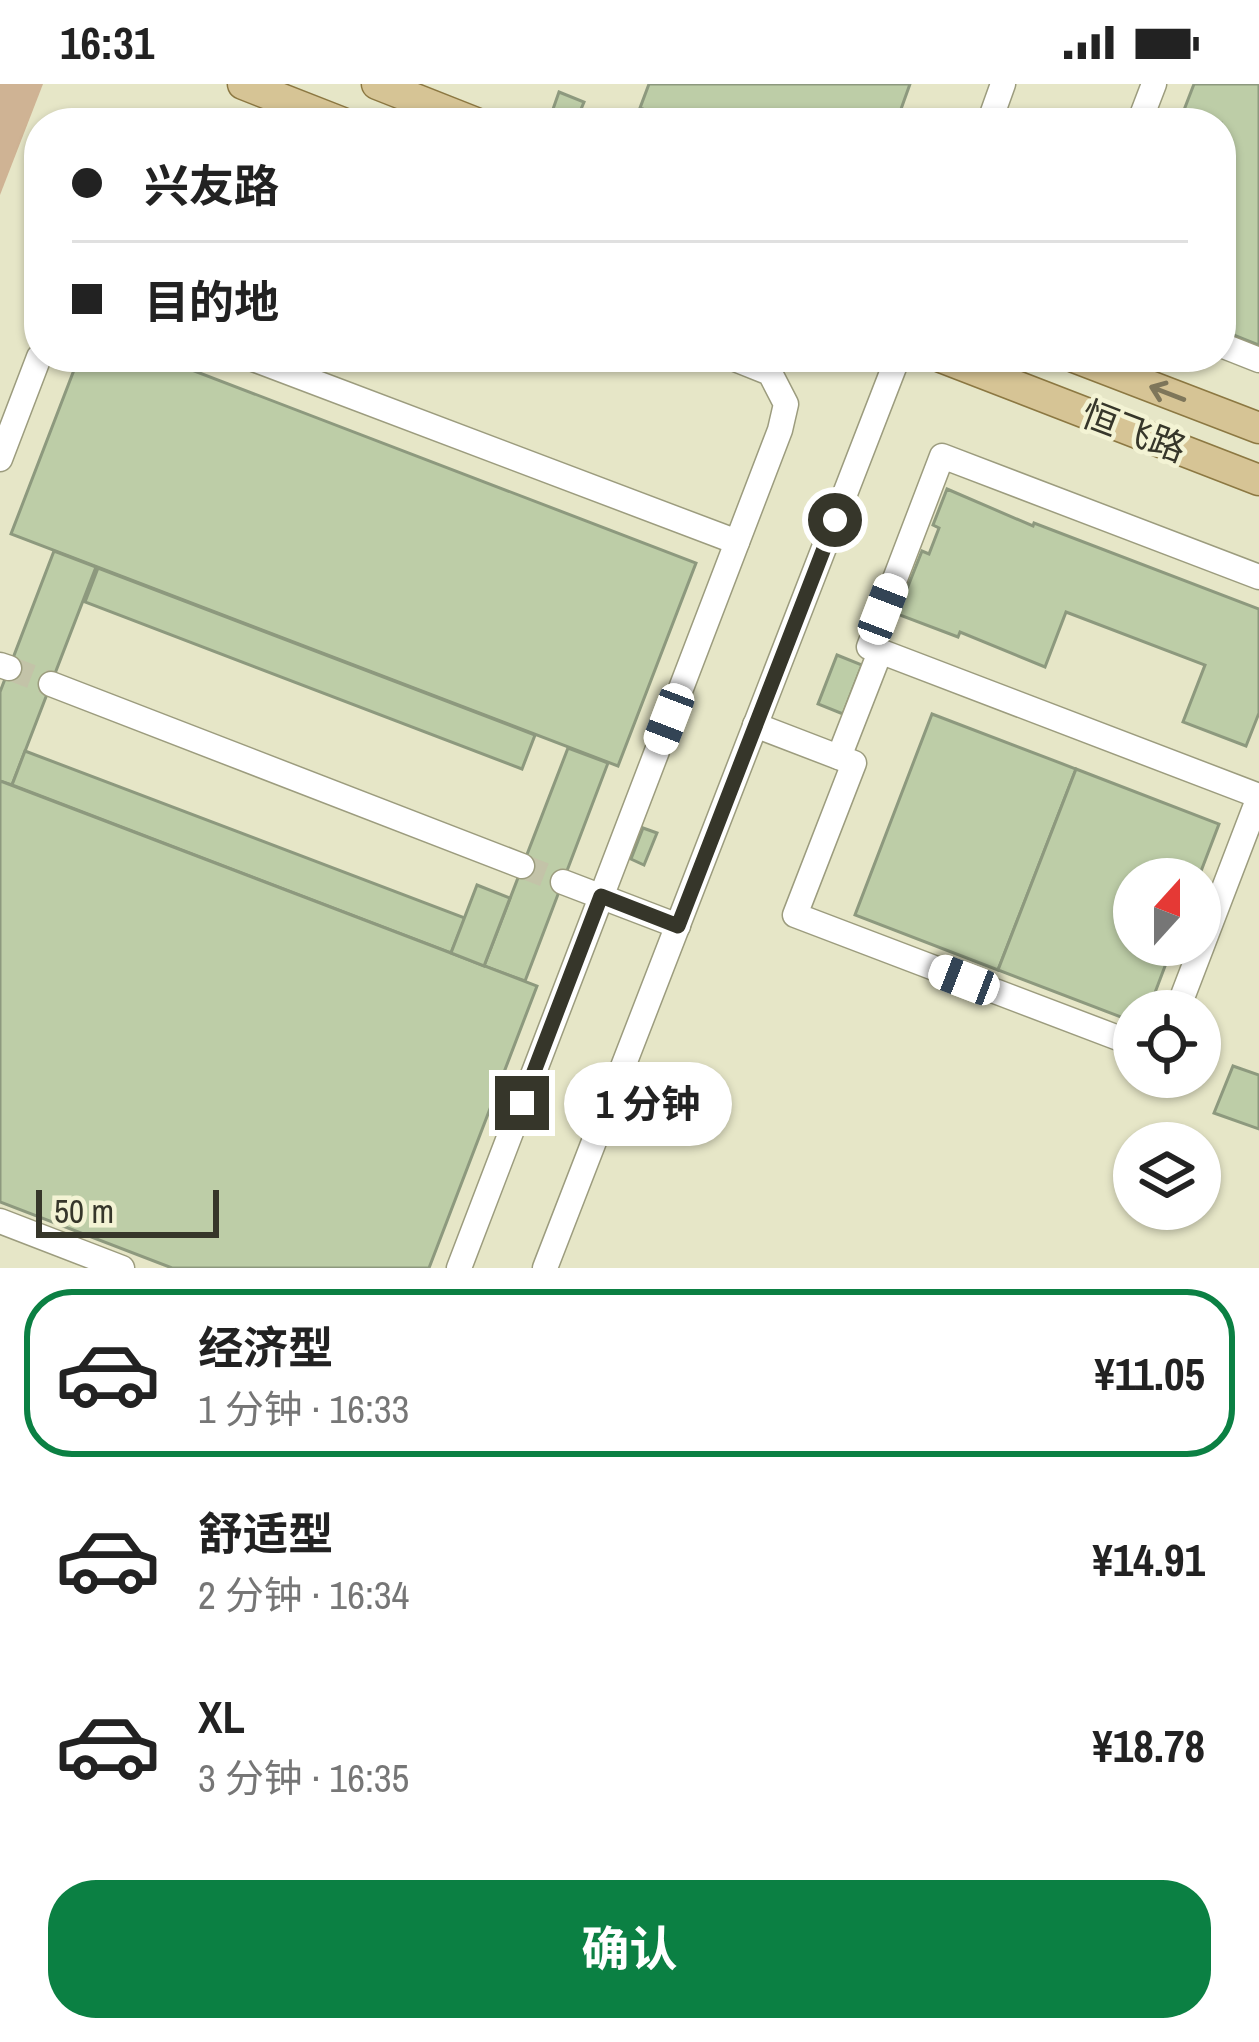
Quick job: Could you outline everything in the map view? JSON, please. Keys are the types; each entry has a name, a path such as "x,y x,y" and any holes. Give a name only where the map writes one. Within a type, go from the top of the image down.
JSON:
{"main road":[{"path":"243,84 305,108"},
{"path":"377,84 438,108"},
{"name":"恒飞路","path":"980,372 1259,480"},
{"name":"恒飞路","path":"1113,372 1259,428"}],"street":[{"path":"0,459 33,372"},
{"path":"288,372 737,542"},
{"path":"459,1268 780,430 785,404 768,372"},
{"path":"545,1268 892,372"},
{"path":"1185,990 1259,797 868,647 942,456 1259,577"},
{"path":"839,757 880,652"},
{"path":"51,684 522,866"},
{"path":"755,725 854,763 795,915 1113,1036"},
{"path":"563,882 678,926"},
{"path":"0,1221 122,1268"}],"shaded area":[{"path":"0,84 43,84 34,108 24,108 24,133 0,195"}],"building":[{"path":"649,84 910,84 901,108 640,108"},
{"path":"1194,84 1259,84 1259,345 1236,336 1236,108 1185,108"},
{"path":"559,92 584,102 581,108 553,108"},
{"path":"73,372 197,372 696,563 618,766 11,534"},
{"path":"947,489 1033,526 1259,609 1259,713 1246,746 1183,722 1205,665 1066,612 1045,667 960,632 958,637 897,614 922,551 929,554 939,528 933,525"},
{"path":"54,551 96,567 12,785 0,781 0,692"},
{"path":"98,568 535,735 522,769 85,602"},
{"path":"837,655 862,665 843,714 818,704"},
{"path":"932,714 1076,769 998,970 855,915"},
{"path":"568,748 608,763 525,981 484,966"},
{"path":"25,751 465,918 451,953 12,785"},
{"path":"1076,769 1219,824 1206,858 1113,858 1113,966 1165,966 1156,990 1113,990 1113,1014 998,970"},
{"path":"0,781 537,986 429,1268 172,1268 0,1202"},
{"path":"643,828 657,833 644,865 631,859"},
{"path":"477,885 510,898 484,966 451,953"},
{"path":"1233,1066 1259,1075 1259,1129 1214,1113"}],"tunnel":[{"path":"9,668 51,684"},
{"path":"522,866 563,882"}],"route":[{"path":"522,1103 601,896 678,926 835,520"}]}
